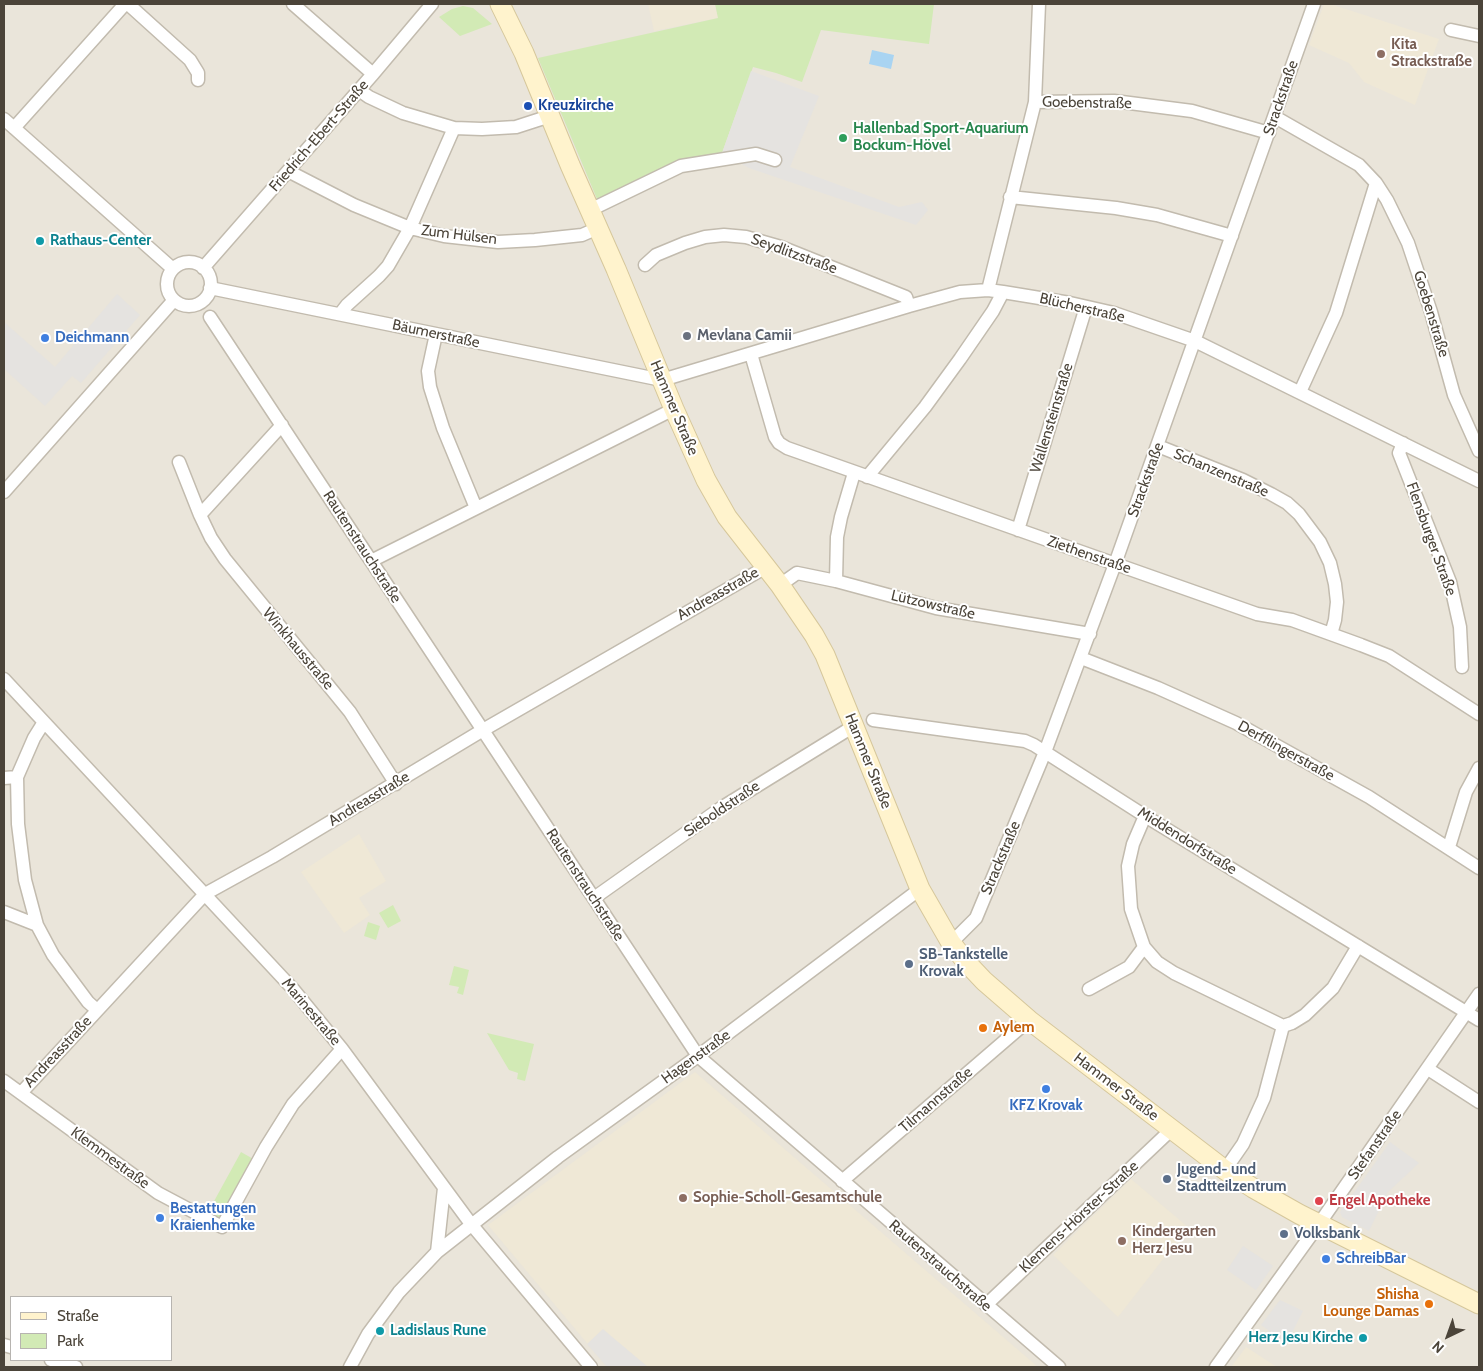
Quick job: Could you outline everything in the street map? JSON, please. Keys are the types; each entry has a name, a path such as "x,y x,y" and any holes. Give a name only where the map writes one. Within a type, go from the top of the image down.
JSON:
{"main road":[{"name":"Hammer Straße","path":"500,4 524,53 590,210 590,232 662,380 706,480 719,503 804,618 818,642 920,889 951,943 984,981 1029,1020 1225,1170 1260,1192 1319,1224 1479,1304"}],"street":[{"path":"14,128 127,4 190,60 198,73 198,80"},
{"path":"293,4 374,74"},
{"name":"Friedrich-Ebert-Straße","path":"203,268 374,74 432,4"},
{"path":"1035,102 1040,4"},
{"name":"Strackstraße","path":"951,943 976,918 1046,752 1116,564 1314,4"},
{"path":"1451,30 1479,36"},
{"path":"359,90 369,97 403,113 454,128 516,127 550,116"},
{"name":"Goebenstraße","path":"988,290 1035,102 1114,101 1182,110 1269,133"},
{"name":"Goebenstraße","path":"1275,117 1348,158 1368,173 1387,200 1408,243 1431,312 1454,396 1479,451"},
{"path":"4,119 173,269"},
{"path":"340,314 346,304 388,266 410,228 454,128"},
{"path":"590,210 681,166 756,154 775,160"},
{"name":"Zum Hülsen","path":"288,171 354,204 410,228 444,236 498,242 590,232"},
{"path":"1300,392 1336,312 1376,183"},
{"path":"1010,197 1116,208 1157,215 1232,236"},
{"name":"Seydlitzstraße","path":"645,265 656,255 705,237 724,235 746,236 781,247 906,297 909,306"},
{"path":"184,262 198,264 203,268 210,280 210,288 205,299 194,305 187,306 174,300 168,291 167,285 173,269 184,262"},
{"name":"Bäumerstraße","path":"210,288 662,380"},
{"name":"Blücherstraße","path":"662,380 909,306 960,292 988,290 1086,307 1131,319 1195,341 1479,481"},
{"path":"867,478 925,407 960,359 1003,292"},
{"path":"4,492 174,300"},
{"name":"Wallensteinstraße","path":"1018,530 1086,307"},
{"name":"Rautenstrauchstraße","path":"210,317 698,1056 1059,1367"},
{"path":"436,334 428,371 430,387 442,428 476,508"},
{"name":"Ziethenstraße","path":"751,354 773,432 779,443 787,448 867,478 1257,614 1292,620 1389,656 1479,714"},
{"path":"371,561 674,409"},
{"path":"200,515 282,425"},
{"name":"Flensburger Straße","path":"1403,443 1399,453 1450,582 1460,627 1462,667"},
{"name":"Schanzenstraße","path":"1158,446 1242,480 1287,503 1299,514 1320,542 1330,563 1337,602 1331,634"},
{"name":"Winkhausstraße","path":"179,462 200,515 211,538 225,559 350,712 396,784"},
{"path":"836,581 837,536 840,517 854,473"},
{"name":"Andreasstraße","path":"21,1093 205,894 272,858 483,730 766,567"},
{"name":"Lützowstraße","path":"780,585 797,573 836,581 936,608 1090,634"},
{"name":"Derfflingerstraße","path":"1081,658 1158,688 1236,723 1369,797 1479,868"},
{"name":"Marinestraße","path":"4,679 274,968 342,1049 471,1224 590,1367"},
{"name":"Middendorfstraße","path":"873,720 1025,741 1046,752 1145,816 1479,1020"},
{"path":"44,722 10,778 25,880 37,925 53,955 88,1002 97,1010"},
{"name":"Sieboldstraße","path":"594,898 721,808 854,726"},
{"path":"1449,847 1466,792 1479,768"},
{"path":"1145,816 1133,844 1128,866 1132,909 1144,947 1157,962 1174,973 1282,1026 1292,1023 1305,1015 1333,988 1358,946"},
{"name":"Hagenstraße","path":"350,1367 368,1334 399,1292 437,1252 558,1157 698,1056 920,889"},
{"path":"4,912 37,925"},
{"path":"1089,989 1129,967 1144,947"},
{"name":"Stefanstraße","path":"1216,1367 1319,1224 1479,994"},
{"name":"Tilmannstraße","path":"842,1181 1029,1020"},
{"path":"1225,1170 1242,1144 1264,1098 1282,1026"},
{"name":"Klemmestraße","path":"4,1081 158,1193 222,1227 266,1147 293,1104 342,1049"},
{"path":"1428,1069 1479,1102"},
{"name":"Klemens-Hörster-Straße","path":"986,1305 1172,1129"},
{"path":"437,1252 444,1188"},
{"path":"55,1361 76,1367"}],"shaded area":[{"path":"4,4 1479,4 1479,1367 4,1367"},
{"path":"648,4 715,4 718,18 654,31"},
{"name":"Kita Strackstraße","path":"1324,4 1330,4 1439,39 1415,105 1364,82 1349,63 1309,45"},
{"path":"751,71 819,96 790,167 899,207 922,202 928,210 916,225 749,168 722,153"},
{"path":"117,294 140,315 81,383 72,376 45,406 4,369 4,322 55,367"},
{"path":"359,834 386,881 359,898 370,915 344,933 301,872"},
{"name":"Sophie-Scholl-Gesamtschule","path":"695,1072 1038,1367 607,1367 488,1225"},
{"path":"1390,1142 1419,1163 1388,1192 1369,1231 1342,1217 1340,1212"},
{"name":"Kindergarten Herz Jesu","path":"1131,1179 1188,1227 1118,1317 1053,1255"},
{"path":"1243,1246 1273,1266 1256,1290 1227,1270"},
{"path":"1280,1300 1303,1311 1287,1343 1261,1325"},
{"path":"603,1329 648,1367 607,1367 587,1344"},
{"path":"1246,1347 1277,1367 1231,1367"}],"green space":[{"path":"715,4 934,4 929,44 821,30 802,82 753,67 722,153 656,171 597,199 538,58 718,18"},
{"path":"463,6 473,8 492,24 460,36 439,17 452,9"},
{"path":"393,905 401,921 388,928 379,913"},
{"path":"368,922 380,926 376,940 364,936"},
{"path":"454,966 469,970 463,995 457,993 459,987 449,985"},
{"path":"487,1033 534,1044 525,1081 517,1079 518,1073 509,1070"},
{"path":"241,1152 255,1160 220,1221 207,1214"}],"water":[{"path":"872,50 894,55 891,69 869,64"}],"place":[{"name":"Kita Strackstraße","path":"1381,54"},
{"name":"Kreuzkirche","path":"528,106"},
{"name":"Hallenbad Sport-Aquarium Bockum-Hövel","path":"843,138"},
{"name":"Rathaus-Center","path":"40,241"},
{"name":"Mevlana Camii","path":"687,336"},
{"name":"Deichmann","path":"45,338"},
{"name":"SB-Tankstelle Krovak","path":"909,964"},
{"name":"Aylem","path":"983,1028"},
{"name":"KFZ Krovak","path":"1046,1089"},
{"name":"Jugend- und Stadtteilzentrum","path":"1167,1179"},
{"name":"Sophie-Scholl-Gesamtschule","path":"683,1198"},
{"name":"Engel Apotheke","path":"1319,1201"},
{"name":"Bestattungen Kraienhemke","path":"160,1218"},
{"name":"Volksbank","path":"1284,1234"},
{"name":"Kindergarten Herz Jesu","path":"1122,1241"},
{"name":"SchreibBar","path":"1326,1259"},
{"name":"Shisha Lounge Damas","path":"1429,1304"},
{"name":"Ladislaus Rune","path":"380,1331"},
{"name":"Herz Jesu Kirche","path":"1363,1338"}]}
